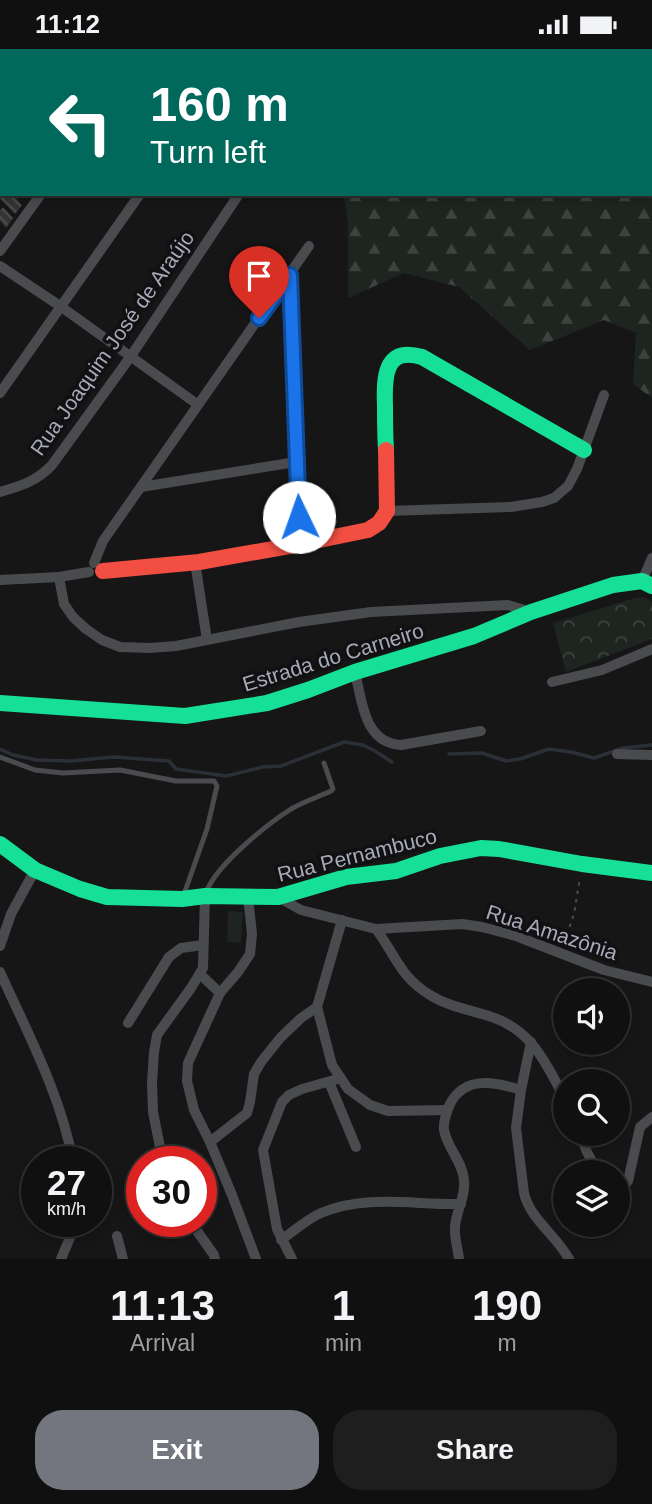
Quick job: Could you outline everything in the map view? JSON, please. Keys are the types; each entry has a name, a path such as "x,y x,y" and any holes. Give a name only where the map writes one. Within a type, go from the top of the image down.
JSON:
{"street":[{"path":"0,251 40,196"},
{"path":"0,393 139,196"},
{"name":"Rua Joaquim José de Araújo","path":"0,492 24,485 52,465 131,356 238,196"},
{"path":"95,568 103,541 309,246"},
{"path":"0,266 197,404"},
{"path":"290,275 300,544"},
{"path":"0,580 59,577 95,568 144,569 370,530 382,521 387,511 384,379 388,367 401,354 408,352 422,357 584,450"},
{"path":"387,511 512,507 554,498 568,486 577,469 604,395"},
{"path":"141,487 296,462"},
{"name":"Estrada do Carneiro","path":"0,703 185,716 267,703 355,672 474,636 531,612 613,585 647,584 652,558"},
{"path":"195,562 207,640"},
{"path":"59,577 64,604 73,617 86,629 120,647 176,646 299,622 371,612 508,605 531,612"},
{"path":"552,682 603,670 652,649"},
{"path":"355,672 366,720 374,732 390,744 401,745 481,731"},
{"path":"617,754 652,755"},
{"name":"Rua Pernambuco","path":"0,844 35,870 107,897 278,897 346,877 396,871 440,856 481,848 652,873"},
{"path":"0,946 11,914 35,870"},
{"path":"160,1146 153,1112 152,1083 157,1035 200,974 204,959 205,896"},
{"path":"248,897 252,934 250,954 220,993 188,1063 187,1081 194,1110 210,1142 256,1259"},
{"name":"Rua Amazônia","path":"278,897 301,910 376,929 462,924 482,927 516,936 604,970 652,982"},
{"path":"342,920 317,1007 332,1065 348,1089 370,1105 388,1111 447,1110"},
{"path":"376,929 399,967 414,983 447,1003 509,1025 531,1042 553,1074"},
{"path":"128,1023 169,957 181,948 203,944"},
{"path":"0,972 61,1110 70,1146"},
{"path":"200,974 220,993"},
{"path":"210,1142 247,1113 254,1074 261,1062 281,1037 317,1007"},
{"path":"531,1042 516,1128 526,1202 569,1259"},
{"path":"292,1259 276,1230 263,1150 282,1102 289,1095 341,1078"},
{"path":"328,1082 356,1147"},
{"path":"459,1259 454,1228 464,1180 444,1129 447,1110 460,1091 469,1085 493,1083 521,1090"},
{"path":"630,1172 640,1127 652,1117"},
{"path":"281,1240 320,1213 363,1201 461,1204"},
{"path":"117,1236 123,1259"},
{"path":"61,1259 70,1237"},
{"path":"201,1237 215,1259"}],"lane":[{"path":"0,757 34,770 63,773 120,769 176,781 214,781 217,786 207,829 182,898"},
{"path":"205,896 215,876 277,818 331,792 324,764"}],"path":[{"path":"560,954 574,914 582,864"}],"green space":[{"path":"343,196 652,196 652,398 633,384 636,333 604,320 530,350 459,287 404,273 348,298 348,222"},
{"path":"643,597 652,602 652,639 566,672 553,623"},
{"path":"228,911 243,912 241,943 227,942"}],"building":[{"path":"0,196 14,196 22,205 15,214"},
{"path":"3,207 13,218 6,228 0,221 0,210"}],"waterway":[{"path":"0,749 37,760 70,761 114,757 169,761 176,769 226,776 263,767 281,766 344,742 363,745 392,762"},
{"path":"449,754 482,753 506,761 549,749 594,758 623,748 652,745"}],"traffic: fast":[{"path":"386,450 386,375 393,360 409,355 422,357 584,450"},
{"path":"0,703 185,716 267,703 355,672 474,636 531,612 613,585 642,581 652,586"},
{"path":"0,844 35,870 107,897 278,897 346,877 396,871 440,856 481,848 652,873"}],"traffic: jam":[{"path":"103,571 199,562 368,530 379,523 387,511 386,450"}],"route":[{"path":"259,318 290,275 299,517"}]}
